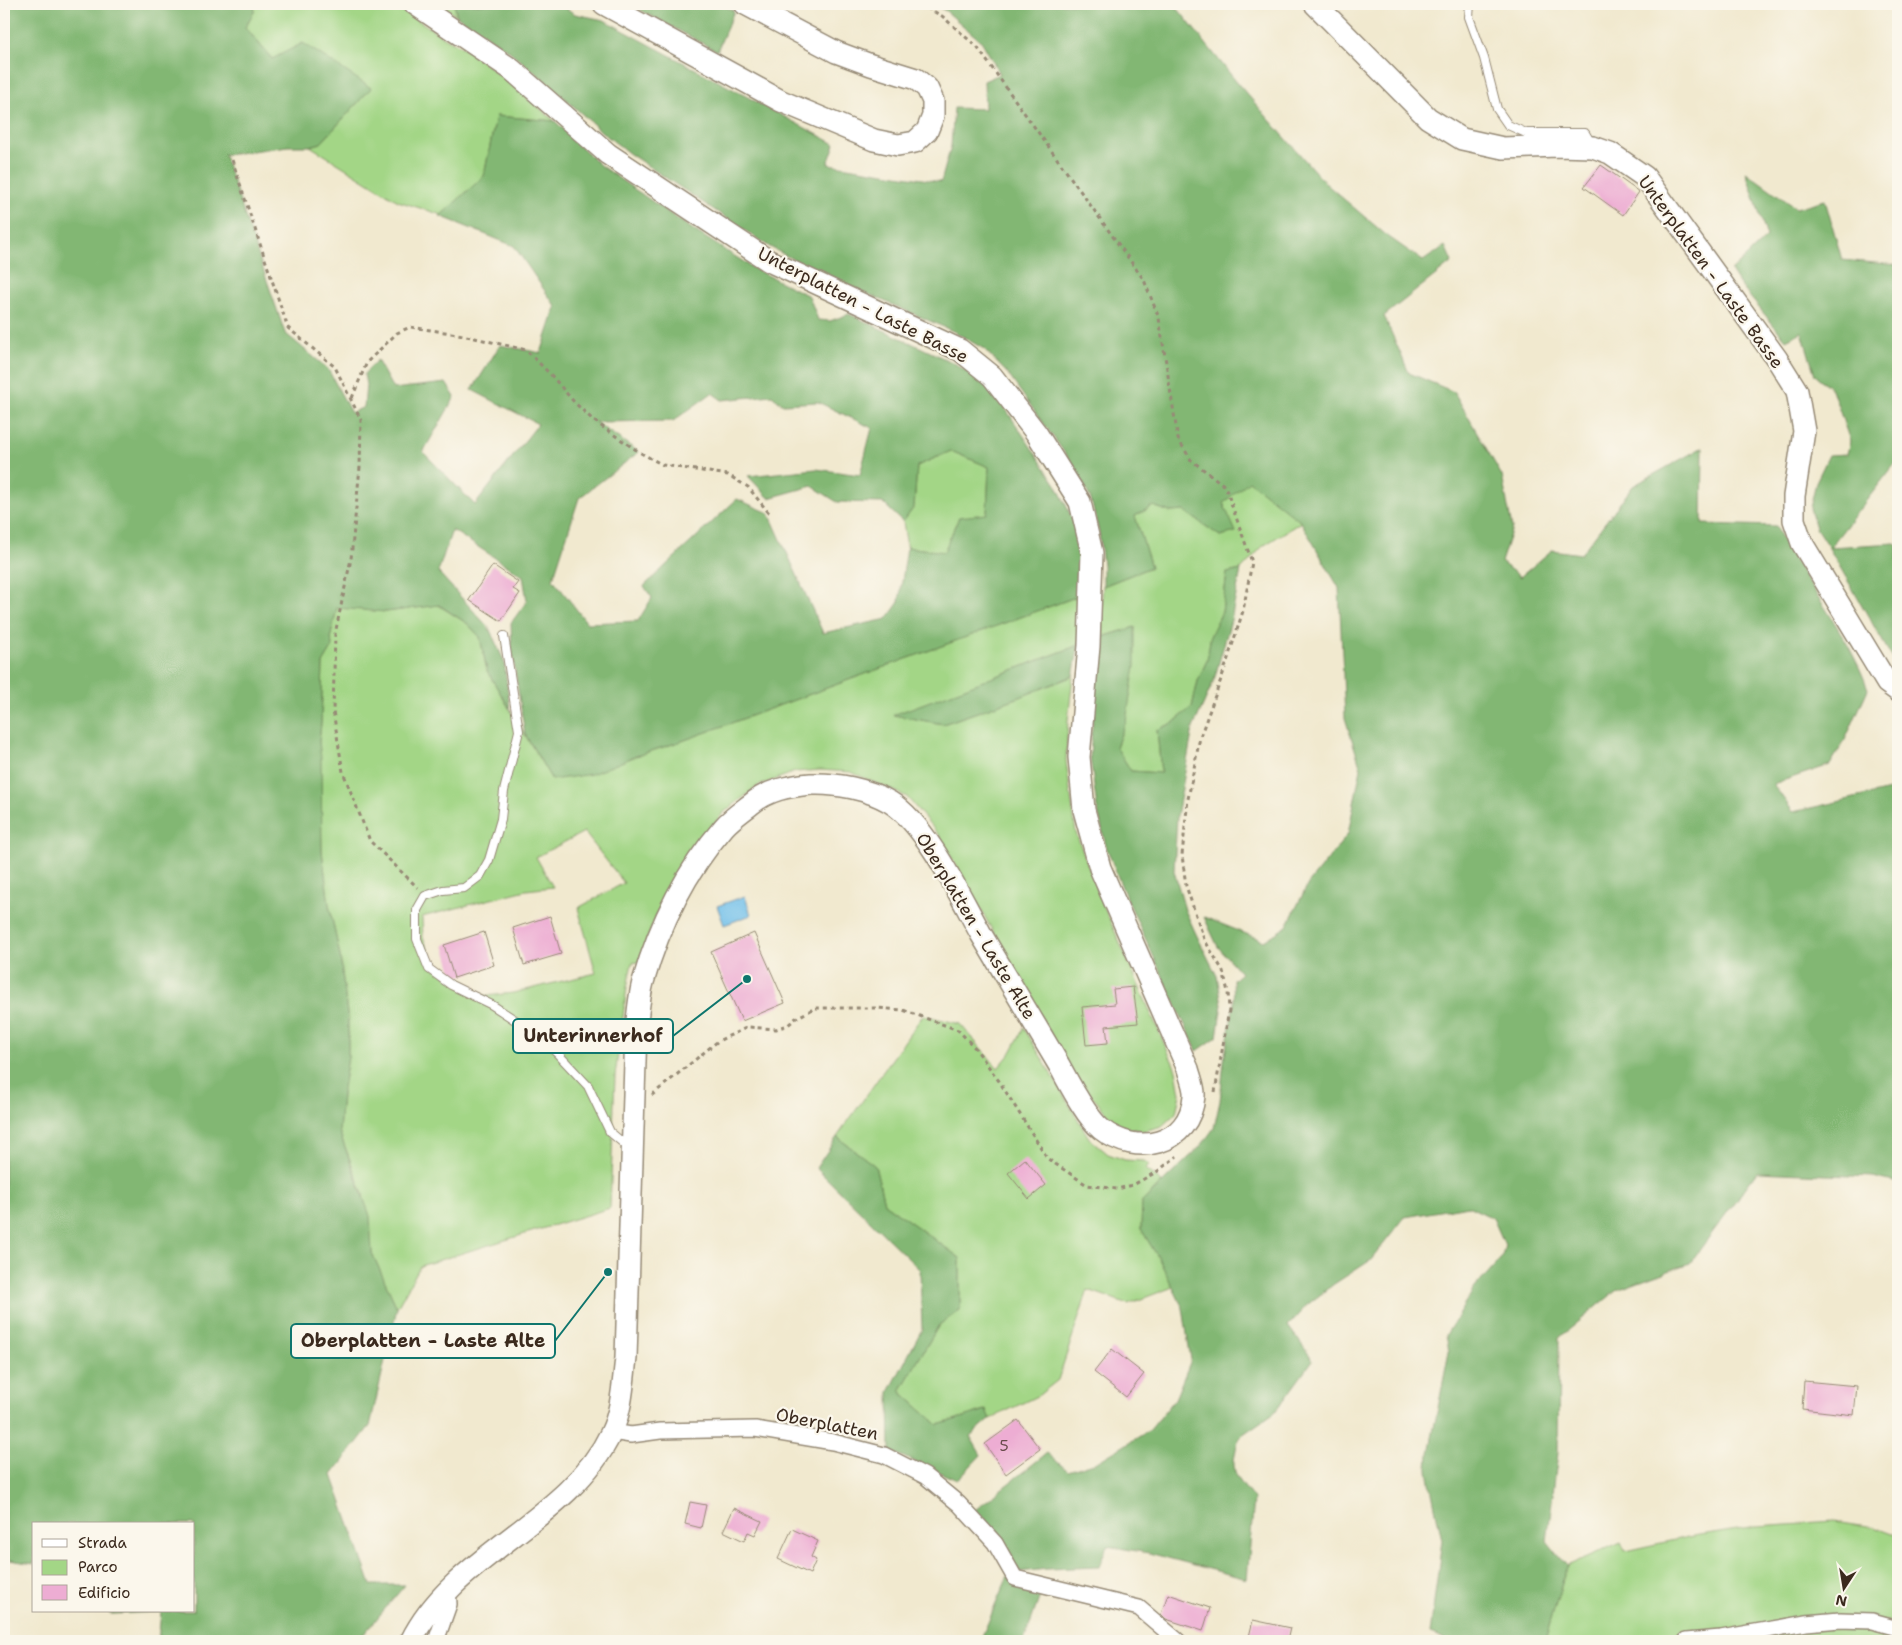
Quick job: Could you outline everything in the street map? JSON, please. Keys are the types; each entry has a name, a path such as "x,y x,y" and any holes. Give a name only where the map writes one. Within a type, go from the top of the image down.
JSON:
{"main road":[{"name":"Unterplatten - Laste Basse","path":"415,4 511,69 608,154 769,261 960,350 992,376 1037,434 1080,502"},
{"path":"604,4 782,101 874,140 898,144 915,142 927,131 933,116 933,101 927,88 916,78 871,65 836,52 745,4"},
{"name":"Unterplatten - Laste Basse","path":"1315,4 1428,118 1462,139 1503,148 1593,147 1610,153 1645,177 1777,359 1797,391 1804,431 1794,496 1794,520 1802,543 1888,683 1898,691"},
{"name":"Oberplatten - Laste Alte","path":"411,1641 420,1623 448,1590 554,1502 590,1469 612,1432 621,1399 626,1358 636,1029 642,985 656,943 683,884 725,826 756,800 786,786 821,784 855,788 890,802 918,827 936,854 1011,986 1099,1128 1119,1140 1133,1145 1151,1145 1174,1135 1190,1116 1195,1094 1188,1069 1100,868 1084,810 1079,757 1089,646 1092,553 1080,502"}],"street":[{"name":"Oberplatten","path":"612,1432 631,1435 660,1431 755,1429 833,1442 884,1455 925,1476 959,1504 995,1543 1016,1578 1139,1608 1178,1641"},
{"path":"436,1641 449,1604 448,1590"},
{"path":"1686,1641 1721,1638 1806,1623 1840,1620 1872,1621 1898,1628"}],"lane":[{"path":"1470,4 1468,16 1484,58 1497,109 1508,125 1526,132 1585,134 1593,147"},
{"path":"504,636 519,731 504,791 501,819 489,860 480,876 464,888 443,890 425,896 417,910 417,939 429,969 451,985 492,1005 532,1031 557,1053 588,1086 610,1132 632,1150"}],"path":[{"path":"232,160 288,328 335,367 361,420 360,467 351,559 335,634 333,710 343,772 370,841 425,896"},
{"path":"352,399 367,362 397,333 410,326 458,334 526,350 552,375 574,402 602,426 640,452 664,465 728,475 748,488 769,513"}],"green space":[{"path":"4,4 255,4 254,12 245,27 272,59 303,43 371,88 321,143 310,146 288,146 224,155 285,333 328,369 351,413 364,407 366,385 364,374 377,360 393,389 446,383 455,397 423,452 475,505 538,424 472,390 500,345 541,353 556,307 514,246 440,216 484,176 496,116 555,121 601,166 695,231 755,269 809,296 818,320 830,321 849,314 954,363 982,382 1005,408 1057,486 1073,520 1081,554 1081,595 682,741 636,756 592,774 552,780 525,734 512,651 511,623 527,601 523,576 452,530 438,572 489,628 504,661 510,709 487,671 480,637 468,624 439,605 386,612 337,608 331,635 332,648 323,663 319,742 321,758 322,851 329,905 340,956 348,1021 348,1057 339,1131 370,1216 372,1253 397,1308 370,1426 332,1475 371,1585 405,1585 358,1641 158,1641 161,1612 195,1612 195,1522 32,1522 32,1564 4,1559","holes":["712,393 722,400 772,395 783,404 818,402 872,428 860,475 816,469 748,476 769,498 812,486 837,502 883,503 903,522 914,507 917,466 951,451 989,467 987,514 959,517 944,552 907,547 899,602 887,619 823,633 769,513 737,499 644,586 652,598 638,621 587,623 553,579 579,498 639,452 595,422 673,421"]},
{"path":"255,4 394,4 442,36 466,49 555,121 496,116 484,176 442,215 398,201 310,146 321,143 371,88 272,59 245,27 254,12"},
{"path":"439,4 454,4 457,16"},
{"path":"454,4 559,4 575,14 604,20 835,144 828,164 941,182 951,146 954,108 985,109 984,81 1000,74 982,42 946,11 932,4 1174,4 1239,85 1325,183 1386,235 1423,261 1445,246 1452,262 1384,316 1409,373 1454,392 1502,476 1512,528 1501,562 1520,577 1552,550 1581,554 1633,486 1703,447 1702,524 1776,526 1849,647 1868,689 1845,740 1830,765 1773,784 1793,812 1898,788 1898,1183 1873,1177 1757,1172 1690,1263 1617,1290 1559,1338 1558,1453 1547,1541 1567,1566 1545,1641 1448,1641 1430,1634 1442,1540 1428,1470 1429,1453 1449,1352 1446,1335 1474,1289 1502,1257 1505,1245 1493,1218 1468,1206 1405,1217 1371,1260 1334,1284 1307,1305 1288,1326 1313,1360 1275,1412 1239,1437 1234,1458 1237,1477 1254,1499 1247,1579 1149,1553 1107,1546 1099,1567 1019,1572 998,1535 975,1510 1047,1453 1068,1471 1097,1462 1150,1430 1175,1399 1191,1360 1183,1308 1158,1257 1141,1229 1142,1202 1201,1146 1214,1128 1220,1101 1224,1061 1234,1003 1233,980 1241,973 1218,947 1204,917 1264,941 1287,926 1308,884 1348,834 1361,768 1345,718 1339,588 1301,522 1249,481 1223,503 1236,532 1220,536 1184,511 1170,512 1153,506 1135,516 1151,567 1103,586 1103,565 1099,533 1091,500 1077,470 1007,373 984,349 955,332 813,270 770,247 630,154 603,133 508,50 457,16"},
{"path":"629,4 721,4 734,11 717,51"},
{"path":"1746,172 1796,208 1825,200 1842,260 1898,265 1898,460 1830,547 1895,543 1898,545 1898,668 1816,528 1810,508 1816,482 1829,455 1847,454 1850,441 1832,389 1815,375 1802,332 1786,340 1740,285 1731,271 1767,237"},
{"path":"951,451 989,467 987,515 959,517 944,552 907,547 903,522 914,507 917,466"},
{"path":"1249,480 1301,522 1263,546 1241,570 1227,573 1222,612 1211,634 1207,660 1198,681 1192,707 1173,723 1157,730 1161,773 1131,771 1116,747 1126,721 1135,627 1099,638 1103,586 1151,567 1135,516 1153,506 1170,512 1184,511 1220,536 1235,532 1223,503"},
{"path":"1241,570 1231,620 1214,680 1193,728 1177,816 1174,871 1185,910 1217,976 1222,1004 1217,1037 1197,1051 1123,890 1106,846 1097,808 1090,757 1099,638 1135,627 1135,666 1126,721 1116,747 1131,771 1161,773 1157,730 1173,723 1192,707 1198,681 1207,660 1211,634 1222,612 1227,573"},
{"path":"1081,595 1079,645 894,715 943,724 1073,676 1066,761 1076,833 1100,898 1176,1070 1180,1094 1176,1113 1162,1126 1144,1131 1126,1128 1110,1118 1070,1069 939,835 907,797 851,772 820,770 795,772 758,786 723,813 671,881 638,962 632,963 615,1076 610,1208 420,1266 397,1308 372,1253 363,1194 339,1131 348,1057 348,1021 340,956 329,905 322,851 319,742 323,663 332,648 331,635 337,607 386,612 438,605 468,624 480,637 487,671 552,780 592,773","holes":["584,832 624,883 578,908 596,973 513,993 486,996 447,977 433,962 423,938 422,917 526,890 553,887 536,857"]},
{"path":"1079,645 1073,676 1020,697 943,724 893,715"},
{"path":"923,1015 960,1024 998,1068 1010,1054 1024,1028 1089,1138 1108,1154 1125,1160 1144,1161 1149,1164 1146,1170 1162,1182 1142,1202 1141,1229 1173,1287 1128,1304 1088,1290 1058,1380 1039,1395 990,1419 985,1410 938,1425 900,1391 939,1325 960,1310 960,1258 884,1203 875,1166 837,1137"},
{"path":"837,1137 875,1166 884,1203 960,1258 960,1310 939,1325 900,1391 938,1425 986,1410 990,1419 970,1436 981,1455 957,1480 890,1451 889,1392 922,1329 920,1270 816,1168"},
{"path":"1835,1521 1874,1527 1898,1536 1898,1621 1725,1632 1642,1641 1545,1641 1567,1566 1621,1542 1625,1551 1688,1537 1756,1526"},
{"path":"1008,1576 1041,1593 1024,1641 980,1641"},
{"path":"108,1612 161,1612 111,1614"},
{"path":"1846,1626 1885,1628 1898,1633 1898,1641 1720,1641"}],"water":[{"path":"745,896 751,915 724,925 717,906"}],"building":[{"path":"1601,165 1639,192 1623,215 1584,187"},
{"path":"493,565 518,582 513,589 520,593 501,621 469,600"},
{"path":"550,916 561,954 524,965 513,928"},
{"path":"484,932 494,965 454,978 444,945"},
{"path":"754,933 785,1003 742,1021 711,952"},
{"path":"1133,987 1138,1023 1106,1026 1108,1043 1086,1045 1082,1007 1115,1004 1113,989"},
{"path":"1025,1159 1046,1185 1029,1199 1008,1173"},
{"path":"1112,1349 1144,1374 1126,1397 1094,1372"},
{"path":"1804,1381 1857,1386 1854,1415 1802,1409"},
{"path":"1018,1420 1040,1449 1006,1474 985,1444"},
{"path":"690,1502 706,1505 701,1528 685,1524"},
{"path":"734,1508 762,1521 755,1535 748,1532 744,1541 723,1531"},
{"path":"792,1529 818,1541 811,1557 816,1560 810,1574 778,1559"},
{"path":"1168,1594 1210,1608 1203,1631 1166,1619 1161,1614"},
{"path":"1253,1620 1290,1628 1287,1641 1248,1641"}],"place":[{"name":"Unterinnerhof","path":"747,979"},
{"name":"Oberplatten - Laste Alte","path":"608,1272"}]}
